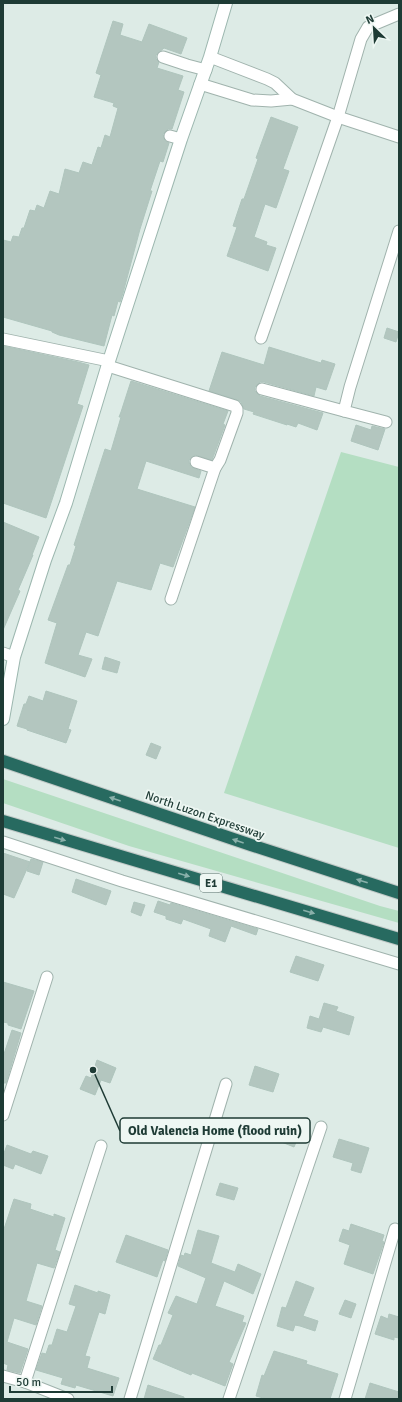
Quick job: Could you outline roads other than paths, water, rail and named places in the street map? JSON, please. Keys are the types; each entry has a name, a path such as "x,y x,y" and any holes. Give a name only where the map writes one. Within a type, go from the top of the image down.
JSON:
{"highway":[{"name":"North Luzon Expressway","path":"3,761 251,845 399,893"},
{"name":"E1","path":"3,821 22,828 399,939"}],"main road":[{"path":"3,719 8,655 66,503 176,137 206,70 226,3"},
{"path":"3,687 6,677"}],"street":[{"path":"261,338 338,117 361,39 368,27 399,14"},
{"path":"164,57 206,70"},
{"path":"210,57 275,83 292,99 338,117 399,137"},
{"path":"200,84 252,100 271,101 292,99"},
{"path":"344,411 350,387 399,232"},
{"path":"3,339 108,363 235,406 237,409 237,413 216,468 171,599"},
{"path":"262,389 386,422"},
{"path":"196,462 216,468"},
{"path":"3,842 122,881 399,964"},
{"path":"3,1115 47,977"},
{"path":"130,1399 226,1084"},
{"path":"229,1399 321,1127"},
{"path":"25,1382 101,1146"},
{"path":"345,1399 395,1228"},
{"path":"3,1376 25,1382 68,1399"}],"place":[{"name":"Old Valencia Home (flood ruin)","path":"93,1070"}]}
